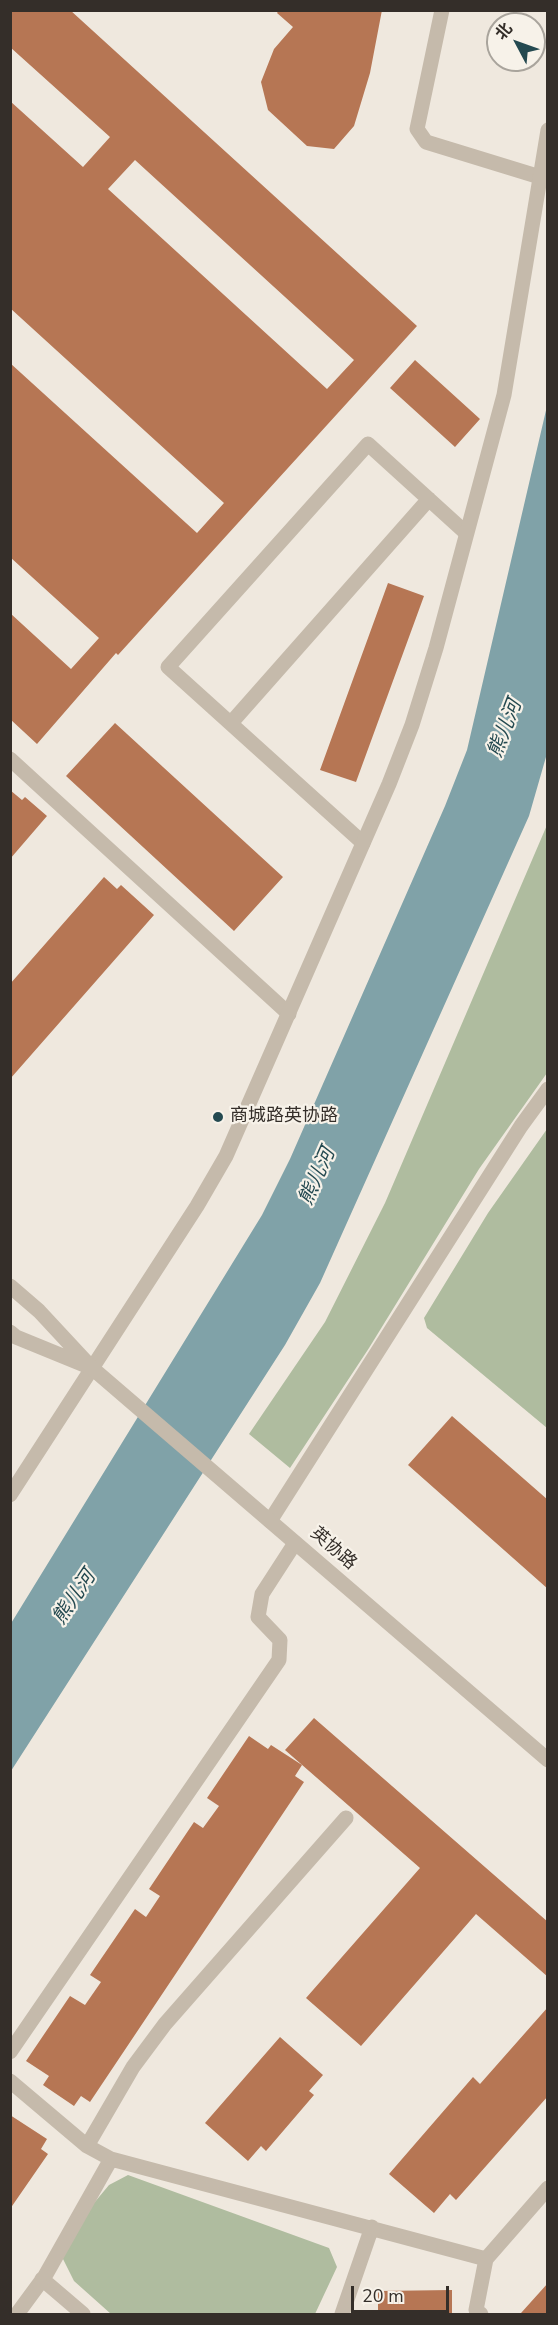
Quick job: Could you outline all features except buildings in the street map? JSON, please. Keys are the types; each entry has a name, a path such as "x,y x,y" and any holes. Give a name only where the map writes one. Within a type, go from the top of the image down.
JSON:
{"street":[{"path":"442,10 417,129 426,142 540,177"},
{"path":"10,1495 197,1206 226,1156 390,784 412,725 504,394 548,130"},
{"path":"363,843 168,666 368,444 466,533"},
{"path":"231,723 429,499"},
{"path":"10,759 289,1014"},
{"path":"270,1521 521,1126 548,1089"},
{"name":"英协路","path":"10,1286 39,1311 93,1368 548,1760"},
{"name":"英协路","path":"10,1332 16,1337 93,1368"},
{"path":"10,2052 279,1660 280,1640 258,1617 262,1594 295,1543"},
{"path":"87,2146 133,2067 165,2024 346,1818"},
{"path":"10,2081 87,2146 111,2159 486,2259"},
{"path":"17,2314 42,2279 111,2159"},
{"path":"481,2314 476,2310 486,2259 548,2188"},
{"path":"342,2314 372,2227"},
{"path":"42,2279 83,2314"}],"green space":[{"path":"547,825 547,1073 479,1169 369,1348 290,1468 249,1434 325,1322 385,1203"},
{"path":"547,1129 547,1428 427,1328 424,1318 488,1213"},
{"path":"128,2175 329,2248 337,2267 315,2314 111,2314 74,2281 62,2257 89,2209 109,2185"}],"water":[{"name":"熊儿河","path":"547,406 548,750 529,816 320,1283 285,1345 11,1771 10,1625 262,1215 290,1159 445,806 467,750"}],"place":[{"name":"商城路英协路","path":"218,1117"}]}
